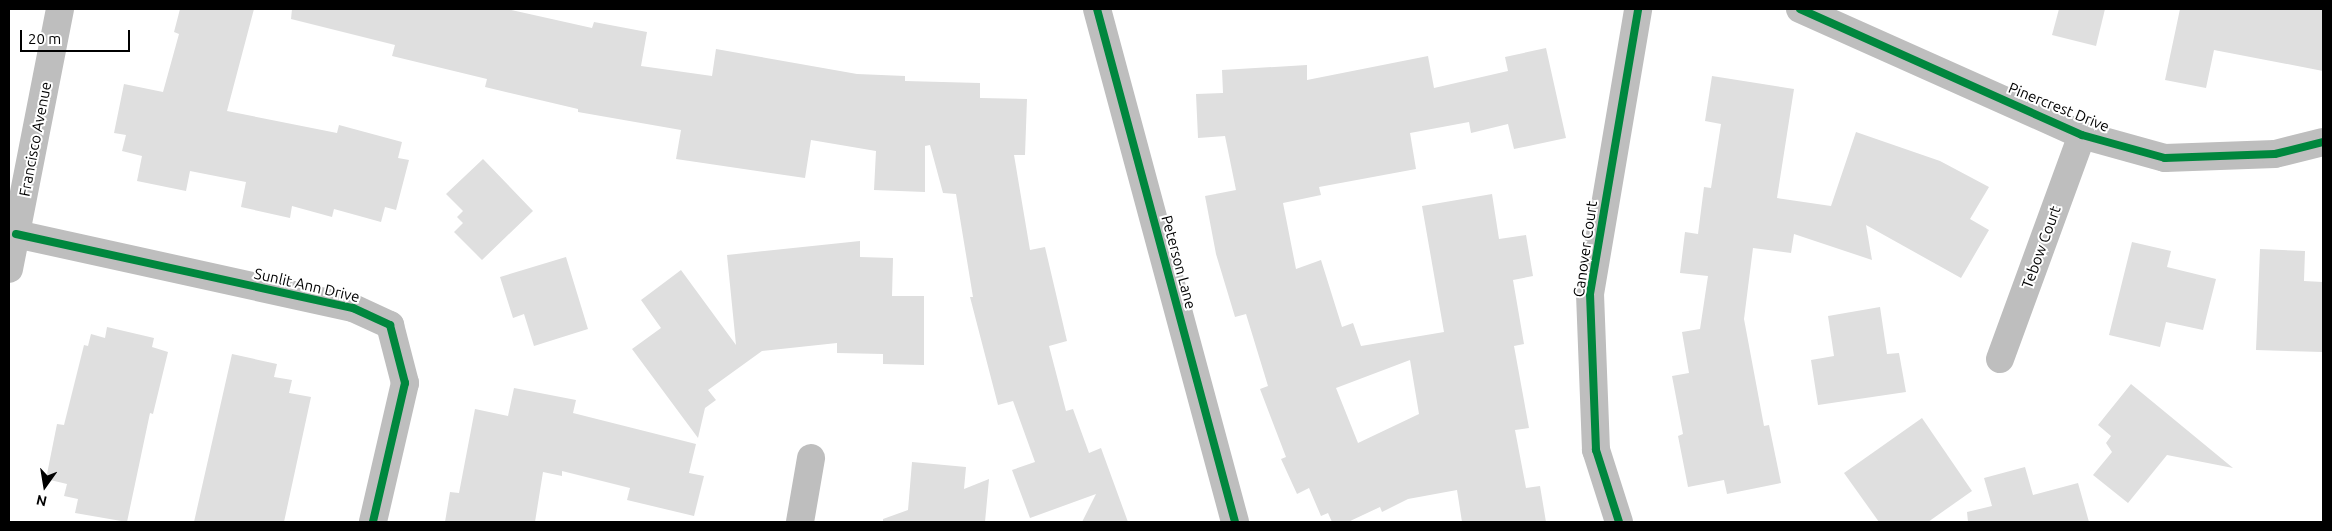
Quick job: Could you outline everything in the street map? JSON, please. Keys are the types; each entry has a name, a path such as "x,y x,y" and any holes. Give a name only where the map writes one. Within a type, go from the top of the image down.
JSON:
{"street":[{"name":"Francisco Avenue","path":"9,270 60,9"},
{"name":"Peterson Lane","path":"1097,9 1235,522"},
{"name":"Canover Court","path":"1619,522 1596,450 1590,294 1638,9"},
{"name":"Pinercrest Drive","path":"1800,9 2082,135 2165,158 2275,154 2323,142"},
{"name":"Tebow Court","path":"2000,359 2082,135"},
{"name":"Sunlit Ann Drive","path":"16,234 353,308 390,325 405,383 373,522"},
{"path":"800,522 811,458"}],"building":[{"path":"180,9 254,9 227,111 337,133 339,125 402,142 398,158 409,160 396,210 385,207 381,222 334,209 332,217 292,206 290,218 241,207 246,182 190,171 186,191 137,181 142,156 122,151 126,135 114,133 124,84 163,92 179,34 174,32"},
{"path":"292,9 507,9 592,28 594,22 647,32 641,66 712,76 716,49 857,74 905,76 905,81 980,83 980,98 1027,99 1025,155 1014,155 1030,250 1045,247 1067,341 1049,346 1066,411 1073,409 1089,453 1101,448 1128,522 1082,522 1096,494 1030,518 1012,470 1035,462 1013,401 998,405 970,297 973,297 956,194 943,193 930,145 925,146 925,192 874,190 876,151 811,140 805,178 676,159 681,130 578,112 578,109 485,87 487,79 392,56 395,45 291,19"},
{"path":"2059,9 2105,9 2096,46 2052,35"},
{"path":"2180,9 2323,9 2323,71 2214,50 2206,88 2165,80"},
{"path":"1546,48 1566,138 1514,149 1508,124 1471,133 1469,122 1410,133 1416,169 1319,187 1321,195 1283,203 1296,269 1321,260 1342,327 1353,323 1361,346 1444,332 1422,206 1492,194 1499,239 1526,235 1533,276 1513,280 1524,344 1514,346 1529,428 1515,430 1526,488 1540,486 1546,522 1462,522 1457,490 1408,499 1382,512 1380,507 1348,522 1332,522 1328,513 1321,516 1309,488 1297,494 1281,459 1286,457 1260,389 1268,386 1246,314 1235,317 1216,254 1205,196 1236,190 1225,136 1198,138 1196,94 1223,93 1222,70 1307,65 1307,80 1428,56 1434,88 1508,71 1505,57","holes":["1410,360 1419,414 1358,443 1336,388"]},
{"path":"1712,76 1794,89 1777,198 1831,206 1856,132 1940,161 1989,187 1970,219 1989,230 1961,278 1866,225 1872,260 1794,234 1791,253 1753,248 1744,319 1764,426 1769,425 1781,483 1727,494 1724,480 1688,487 1678,436 1683,434 1672,376 1689,373 1682,332 1700,329 1708,276 1680,273 1685,232 1698,234 1704,187 1711,188 1721,124 1705,121"},
{"path":"483,159 533,211 482,260 454,232 463,223 457,217 463,211 446,194"},
{"path":"860,241 860,257 893,258 892,296 924,296 924,365 883,364 883,354 837,353 837,343 762,351 708,390 716,400 705,408 698,438 632,349 661,328 641,300 681,270 736,345 727,255"},
{"path":"2132,242 2171,251 2167,267 2216,279 2203,330 2166,322 2160,347 2109,335"},
{"path":"2260,249 2305,251 2304,281 2323,282 2323,352 2256,350"},
{"path":"566,257 588,329 534,346 524,314 513,318 500,277"},
{"path":"1880,307 1887,354 1899,353 1906,392 1818,405 1811,360 1834,356 1828,316"},
{"path":"107,327 154,338 152,347 168,352 153,414 150,413 127,522 75,513 78,499 64,496 67,484 46,479 57,424 64,425 84,345 88,346 91,334 105,338"},
{"path":"232,354 277,364 274,377 292,380 289,393 311,397 284,522 194,522"},
{"path":"2131,384 2233,468 2167,455 2128,503 2093,475 2112,452 2106,443 2111,436 2098,425"},
{"path":"514,388 576,400 573,413 696,444 689,473 704,476 694,516 627,500 630,488 562,471 562,476 543,472 535,522 445,522 450,492 459,493 475,409 508,416"},
{"path":"1922,418 1972,491 1928,522 1879,522 1844,473"},
{"path":"912,462 966,467 964,489 989,479 985,522 883,522 883,519 908,510"},
{"path":"2025,467 2033,495 2078,483 2089,522 1968,522 1967,512 1992,506 1984,478"}],"cycle path":[{"path":"1097,9 1235,522"},
{"path":"1619,522 1596,450 1590,294 1638,9"},
{"path":"1800,9 2082,135 2165,158 2275,154 2323,142"},
{"path":"16,234 353,308 390,325 405,383 373,522"}]}
